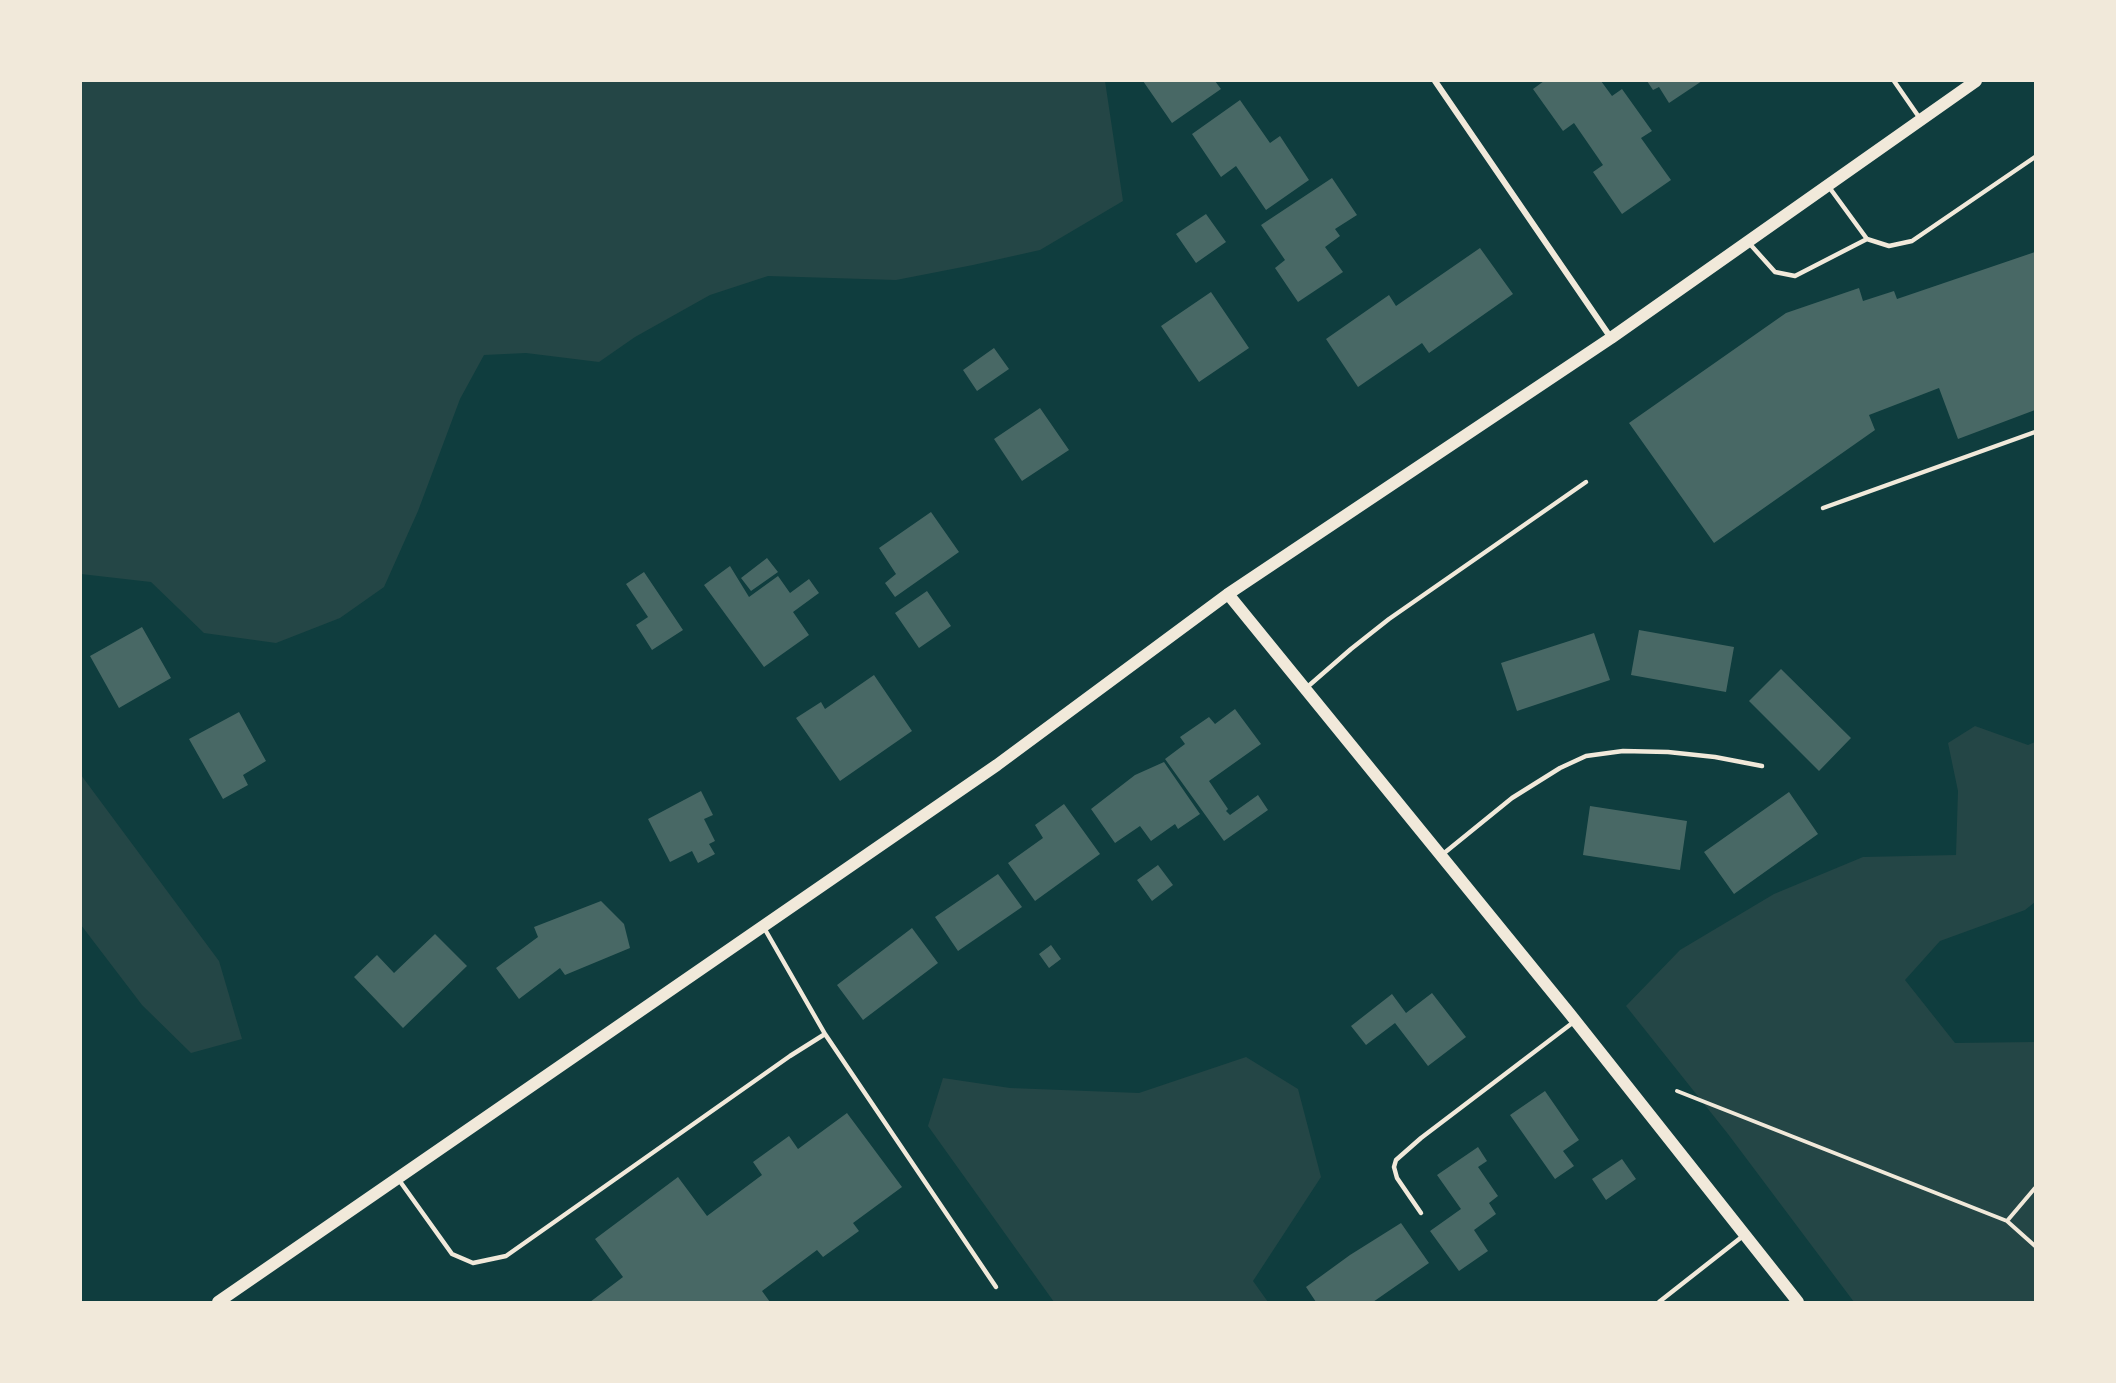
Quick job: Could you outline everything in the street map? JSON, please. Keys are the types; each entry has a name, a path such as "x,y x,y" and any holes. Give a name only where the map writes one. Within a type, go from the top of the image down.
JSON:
{"main road":[{"path":"218,1302 997,765 1228,594 1611,338 1976,81"},
{"path":"1228,594 1575,1022 1798,1302"}],"street":[{"path":"1435,81 1611,338"}],"lane":[{"path":"1894,81 1921,120"},
{"path":"1828,185 1867,239 1888,246 1912,241 2035,157"},
{"path":"1748,241 1774,272 1795,276 1867,239"},
{"path":"1823,508 2035,432"},
{"path":"1305,689 1351,648 1389,619 1586,482"},
{"path":"1441,856 1512,798 1560,768 1586,756 1623,751 1668,752 1715,757 1762,766"},
{"path":"763,926 825,1034 996,1287"},
{"path":"1421,1213 1397,1178 1394,1167 1396,1160 1421,1138 1575,1022"},
{"path":"397,1178 452,1254 473,1263 506,1256 790,1056 825,1034"},
{"path":"1659,1302 1745,1234"}],"path":[{"path":"1677,1091 2007,1221 2035,1246"},
{"path":"2007,1221 2035,1188"}],"shaded area":[{"path":"81,81 1105,81 1123,201 1040,250 973,265 896,280 768,276 710,295 635,337 599,362 526,353 484,355 460,399 418,511 384,587 340,618 276,643 204,633 151,582 81,574"},
{"path":"1975,726 2028,745 2035,742 2035,902 2025,910 1940,941 1905,980 1955,1043 2035,1042 2035,1302 1854,1302 1728,1134 1626,1006 1680,950 1774,894 1863,857 1956,855 1958,791 1948,743"},
{"path":"81,775 219,961 242,1039 191,1053 142,1005 81,925"},
{"path":"1246,1057 1298,1089 1321,1177 1253,1281 1268,1302 1054,1302 928,1126 943,1078 1010,1088 1139,1093"}],"building":[{"path":"1143,81 1215,81 1221,89 1172,123"},
{"path":"1544,81 1601,81 1612,96 1622,89 1652,131 1641,138 1671,180 1622,214 1593,172 1603,165 1574,123 1563,131 1533,89"},
{"path":"1647,81 1702,81 1669,103 1659,87 1653,90"},
{"path":"1240,100 1270,143 1280,136 1309,180 1266,210 1236,166 1221,177 1192,134"},
{"path":"1332,178 1357,215 1335,229 1340,236 1325,247 1343,272 1298,302 1275,268 1285,260 1261,225"},
{"path":"1206,214 1226,242 1196,263 1176,234"},
{"path":"1480,248 1513,294 1429,353 1422,343 1358,387 1326,339 1389,295 1396,306"},
{"path":"2035,252 2035,410 1958,439 1939,388 1869,415 1875,430 1714,543 1629,423 1786,313 1859,288 1863,301 1894,291 1897,299"},
{"path":"1211,292 1249,348 1199,382 1161,326"},
{"path":"994,348 1009,369 977,391 963,370"},
{"path":"1040,408 1069,450 1022,481 994,439"},
{"path":"931,512 959,552 895,597 885,583 896,574 879,548"},
{"path":"767,558 778,572 751,591 741,578"},
{"path":"730,566 749,597 778,576 790,593 809,579 819,593 793,612 809,635 764,667 704,585"},
{"path":"644,572 683,630 652,650 636,625 648,617 626,584"},
{"path":"927,591 951,626 919,648 895,613"},
{"path":"142,627 171,678 119,708 90,656"},
{"path":"1639,630 1734,647 1726,692 1631,675"},
{"path":"1594,633 1610,680 1517,711 1501,663"},
{"path":"1781,669 1851,738 1819,771 1749,701"},
{"path":"874,675 912,731 840,781 796,718 821,702 825,709"},
{"path":"1235,709 1261,744 1209,781 1230,815 1258,795 1268,810 1224,841 1165,759 1185,744 1180,737 1209,717 1215,724"},
{"path":"239,712 266,761 243,775 248,785 223,799 189,739"},
{"path":"1164,762 1200,814 1178,829 1175,824 1151,841 1140,826 1115,843 1091,809 1135,775"},
{"path":"701,791 713,815 704,819 715,841 709,844 715,854 698,863 692,851 670,862 648,819"},
{"path":"1789,792 1818,834 1734,894 1704,852"},
{"path":"1064,804 1100,854 1035,901 1008,863 1043,838 1035,825"},
{"path":"1590,806 1687,821 1680,870 1583,855"},
{"path":"1158,865 1173,885 1152,901 1137,880"},
{"path":"998,874 1022,907 958,951 935,917"},
{"path":"601,901 624,924 630,948 565,975 560,968 519,999 496,968 538,937 534,927"},
{"path":"912,928 938,963 863,1020 837,985"},
{"path":"435,934 467,966 403,1028 354,977 377,955 394,973"},
{"path":"1051,945 1061,959 1049,968 1039,954"},
{"path":"1432,993 1466,1037 1428,1066 1395,1023 1366,1045 1351,1026 1392,994 1406,1013"},
{"path":"1545,1091 1579,1140 1563,1151 1574,1166 1555,1179 1510,1115"},
{"path":"847,1113 902,1187 853,1223 859,1231 823,1257 817,1250 762,1291 770,1302 590,1302 623,1277 595,1239 678,1177 707,1216 762,1175 753,1162 789,1136 798,1149"},
{"path":"1478,1147 1487,1161 1478,1167 1498,1196 1489,1203 1496,1214 1474,1230 1488,1251 1459,1271 1430,1231 1461,1209 1437,1175"},
{"path":"1622,1159 1636,1179 1606,1200 1592,1179"},
{"path":"1401,1223 1429,1263 1373,1302 1316,1302 1306,1287 1350,1255"}]}
